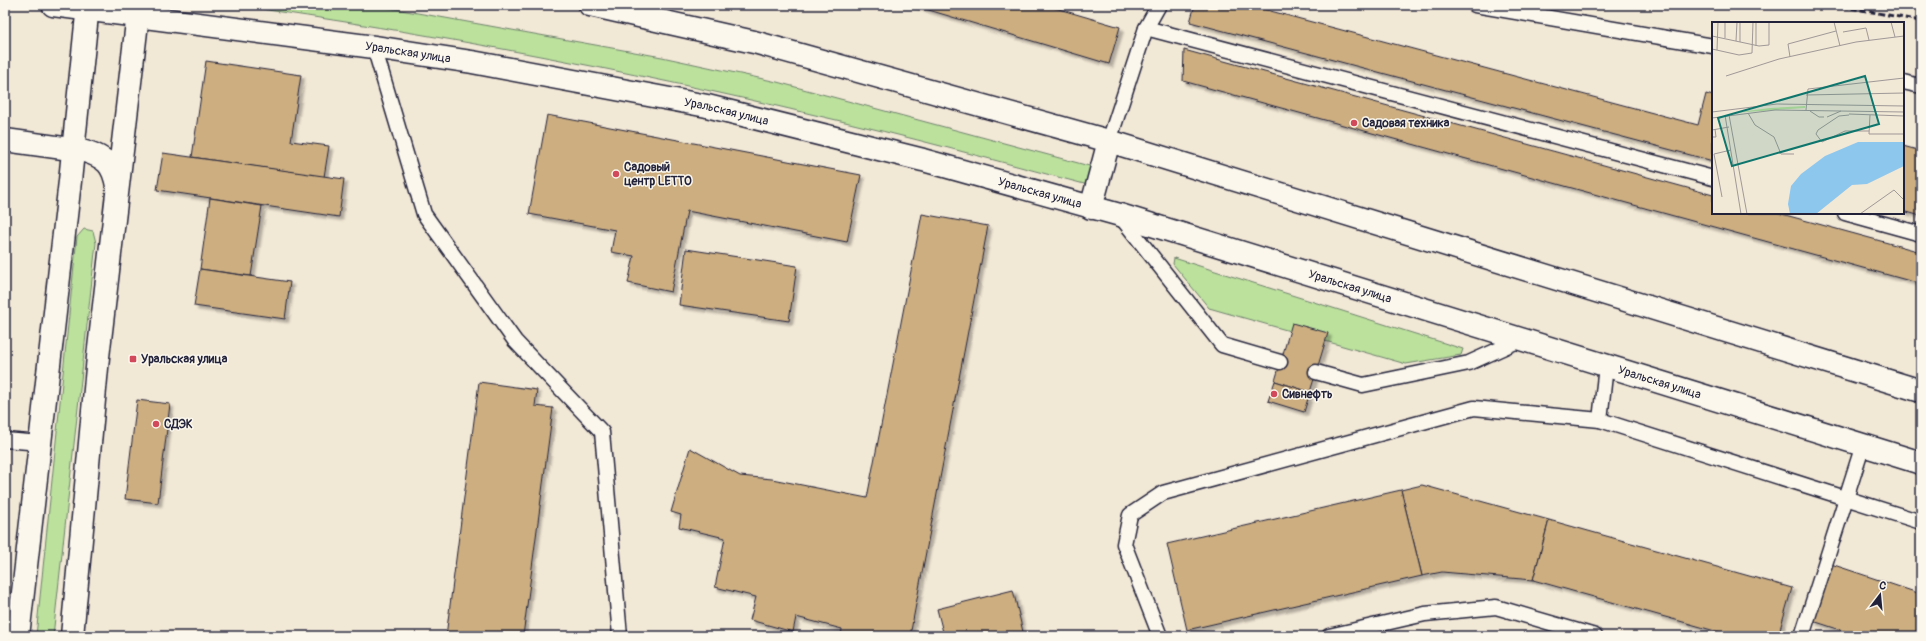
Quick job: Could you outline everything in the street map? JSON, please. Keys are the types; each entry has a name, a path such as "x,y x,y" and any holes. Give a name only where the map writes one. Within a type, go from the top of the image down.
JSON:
{"main road":[{"name":"Уральская улица","path":"53,5 138,11 472,62 707,106 923,160 1120,215 1921,463"},
{"path":"590,5 754,42 1109,140 1921,391"},
{"path":"18,636 70,181 88,7"},
{"path":"72,636 98,357 138,11"},
{"path":"40,144 54,138 61,132 78,106"},
{"path":"5,140 90,152 104,160 114,171 118,188"},
{"path":"1091,208 1109,140"},
{"path":"40,144 54,151 62,160 70,181"}],"lane":[{"path":"1109,140 1146,28 1159,5"},
{"path":"1476,5 1712,46"},
{"path":"1146,28 1712,178"},
{"path":"374,47 424,214 515,341 602,432 620,636"},
{"path":"1904,82 1921,86"},
{"path":"1849,214 1921,234"},
{"path":"1120,215 1222,345 1280,362"},
{"path":"1316,372 1363,385 1469,363 1522,339"},
{"path":"1600,420 1606,366"},
{"path":"1160,636 1124,544 1130,515 1163,493 1474,408 1600,420 1921,522"},
{"path":"5,440 40,443"},
{"path":"1802,636 1862,445"},
{"path":"1329,636 1426,614 1496,607 1595,636"}],"green space":[{"path":"233,5 373,5 662,57 777,82 1093,167 1088,185 884,131 671,82 453,40"},
{"path":"84,229 93,231 96,243 53,636 36,636 77,237"},
{"path":"1174,258 1463,349 1461,355 1406,364 1209,308 1173,264"}],"building":[{"path":"912,5 1045,5 1120,27 1109,64"},
{"path":"1195,5 1248,5 1698,125 1706,94 1712,96 1712,161 1190,22"},
{"path":"1184,50 1712,195 1712,214 1782,214 1921,252 1921,284 1183,81"},
{"path":"206,61 301,75 291,141 329,146 324,177 192,157"},
{"path":"547,115 861,175 847,242 687,211 671,292 628,283 634,256 611,252 615,230 529,214"},
{"path":"1904,146 1921,151 1921,216 1904,211"},
{"path":"163,153 344,179 339,217 157,190"},
{"path":"210,198 262,206 251,276 200,269"},
{"path":"922,214 988,226 910,636 841,636 842,629 796,617 793,632 750,620 756,597 715,587 725,538 679,527 681,515 671,512 690,448 740,476 772,479 867,498"},
{"path":"686,249 797,266 789,321 679,305"},
{"path":"200,269 290,282 285,319 194,306"},
{"path":"1292,323 1328,333 1310,392 1275,381"},
{"path":"1275,381 1310,392 1304,412 1268,401"},
{"path":"479,382 537,390 535,406 553,408 523,636 446,636"},
{"path":"137,400 170,404 158,503 125,499"},
{"path":"1422,485 1549,520 1533,580 1442,572 1422,576 1401,490"},
{"path":"1401,490 1422,576 1187,630 1167,544"},
{"path":"1549,520 1792,588 1778,636 1733,636 1533,580"},
{"path":"1831,564 1921,594 1921,636 1859,636 1813,621"},
{"path":"1013,590 1024,636 944,636 937,609"}],"railway":[{"path":"1834,5 1921,21"}],"place":[{"name":"Садовая техника","path":"1354,123"},
{"name":"Садовый центр LETTO","path":"616,174"},
{"name":"Уральская улица","path":"133,359"},
{"name":"Сивнефть","path":"1274,394"},
{"name":"СДЭК","path":"156,424"}]}
